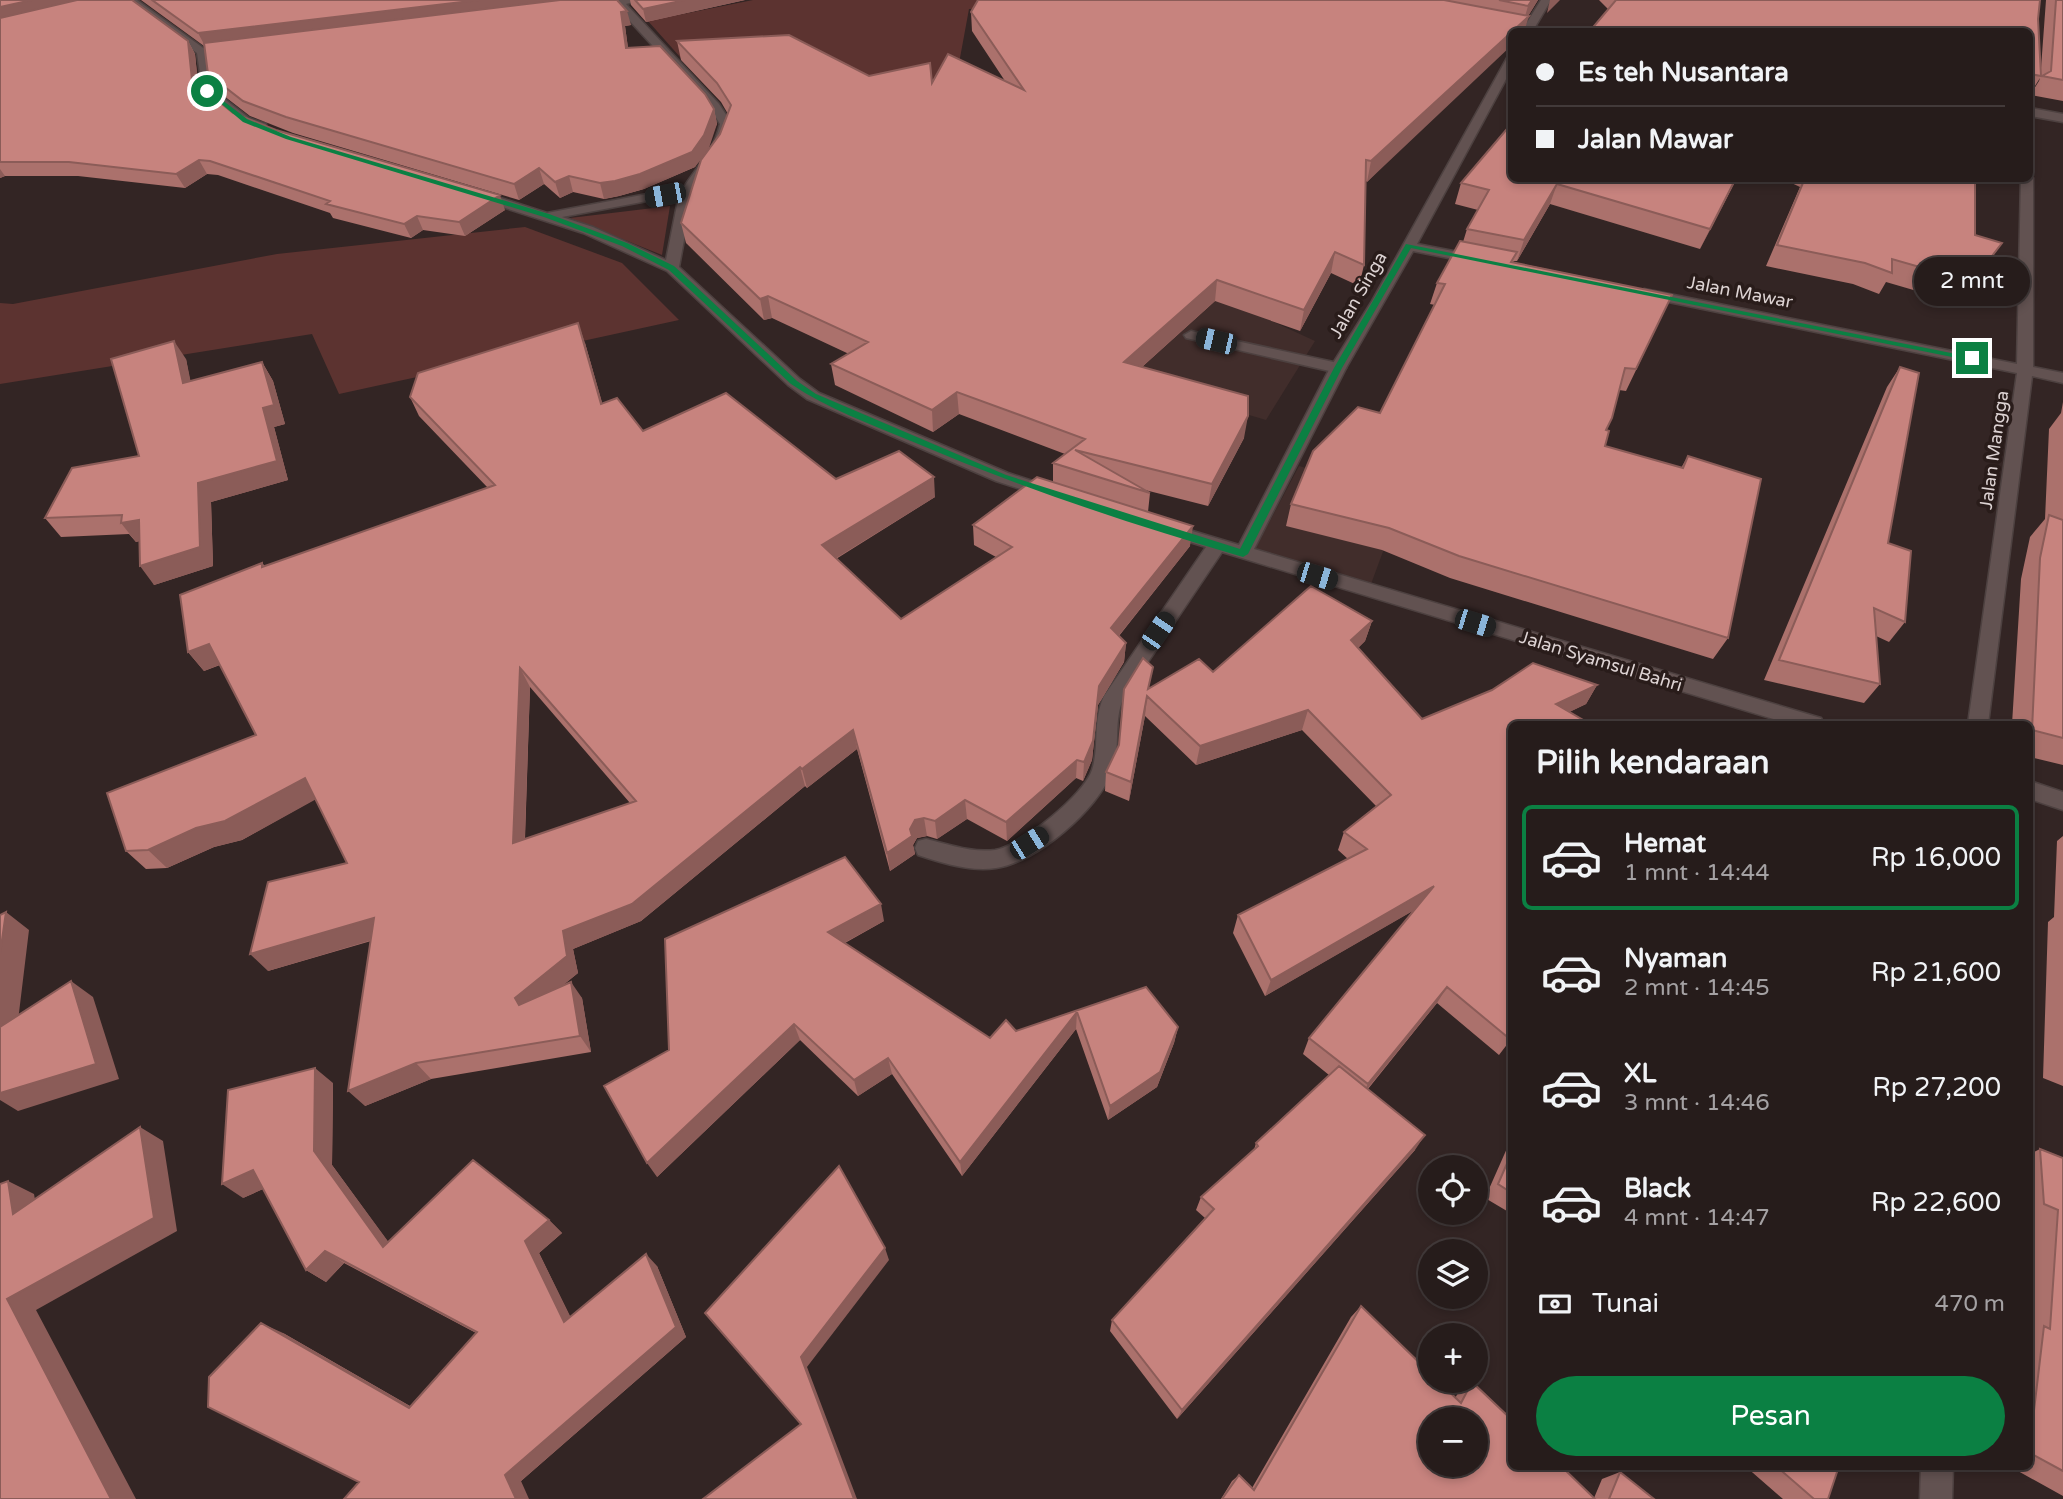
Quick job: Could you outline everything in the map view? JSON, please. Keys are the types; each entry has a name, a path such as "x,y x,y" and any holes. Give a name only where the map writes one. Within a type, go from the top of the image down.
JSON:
{"street":[{"path":"131,0 209,51 207,91 245,121 278,134"},
{"path":"580,7 635,0"},
{"path":"1528,28 1546,0"},
{"path":"618,1 715,107 726,124 716,155 688,190 672,268"},
{"path":"1488,21 1518,28"},
{"name":"Jalan Singa","path":"1243,554 1338,368 1409,246 1508,65"},
{"path":"2033,113 2063,118"},
{"name":"Jalan Mangga","path":"1978,721 2025,369 2027,182"},
{"path":"456,188 547,215 625,245 672,268 794,382 813,396 1002,477 1071,499"},
{"path":"547,215 688,190"},
{"path":"1409,246 1491,262"},
{"name":"Jalan Mawar","path":"1628,289 2063,378"},
{"path":"1191,335 1338,368"},
{"name":"Jalan Syamsul Bahri","path":"1151,524 1243,554 1804,721"},
{"path":"926,848 979,860 1007,857 1052,829 1079,805 1102,771 1105,714 1114,696 1217,545"},
{"path":"2033,791 2063,801"},
{"path":"1936,1499 1937,1470"}],"shaded area":[{"path":"753,0 1073,0 1063,7 969,9 955,85 697,76 648,21"},
{"path":"670,206 662,255 570,218"},
{"path":"525,227 622,263 679,320 339,394 312,334 0,384 0,303 13,304 277,254"},
{"path":"1185,281 1315,341 1266,420 1110,374"},
{"path":"1299,466 1404,495 1371,584 1254,551"}],"building":[{"path":"0,0 32,0 0,7"},
{"path":"77,0 132,0 188,41 192,80 233,113 276,130 500,195 459,222 417,216 404,224 326,204 330,201 210,161 199,160 176,174 69,162 0,162 0,18"},
{"path":"152,0 479,0 198,33"},
{"path":"560,0 617,0 627,11 621,12 626,48 660,46 705,94 714,109 704,135 692,152 640,174 615,181 600,183 569,176 555,182 539,168 514,184 286,117 243,101 208,74 204,43"},
{"path":"635,0 685,0 643,9"},
{"path":"978,0 1444,0 1529,16 1516,28 1508,28 1508,35 1371,161 1366,160 1364,265 1335,252 1304,310 1217,280 1124,362 1248,396 1248,416 1212,484 1075,450 1150,493 1053,463 1085,439 957,392 932,410 831,364 868,342 768,296 760,299 681,223 701,160 720,134 731,105 717,83 677,41 789,35 869,76 930,63 932,83 948,54 1024,90 971,12"},
{"path":"1499,0 1532,0 1528,6"},
{"path":"1616,0 2040,0 2038,19 2041,76 2033,75 2033,28 1592,28"},
{"path":"2056,0 2063,0 2063,80 2042,76 2051,71"},
{"path":"1508,128 1508,182 1734,182 1710,229 1557,184 1524,240 1467,229 1489,190 1461,183"},
{"path":"1803,182 1975,182 1975,235 2002,243 1972,282 1892,259 1892,273 1865,263 1777,245"},
{"path":"1460,241 1517,252 1511,262 1672,295 1636,369 1625,368 1612,418 1606,430 1609,431 1605,446 1683,468 1688,456 1761,479 1728,638 1459,556 1389,528 1291,504 1313,451 1358,407 1380,413 1445,284 1437,283"},
{"path":"578,323 601,404 617,398 643,431 726,393 836,479 899,451 934,477 822,545 901,619 1012,547 973,525 1037,477 1193,526 1111,628 1126,643 1099,686 1093,741 1084,762 1077,760 1006,822 965,800 935,821 924,818 915,820 910,829 912,836 887,853 853,730 802,769 800,767 632,904 563,931 567,956 515,998 519,1005 571,982 580,1036 416,1063 348,1091 374,918 250,954 268,882 347,863 305,778 225,821 196,828 148,850 126,851 107,793 256,735 209,644 188,652 180,595 262,563 262,567 495,485 410,397 418,373","holes":["520,668 636,801 513,843"]},
{"path":"174,341 183,383 262,362 274,405 263,408 277,461 198,483 200,547 140,566 139,520 121,523 122,515 45,518 72,468 139,456 111,359"},
{"path":"1900,367 1919,373 1888,543 1911,551 1905,622 1874,608 1880,684 1779,660"},
{"path":"2049,515 2063,520 2063,738 2033,730 2040,558"},
{"path":"1311,586 1372,621 1351,640 1422,719 1492,690 1533,663 1597,685 1556,704 1585,721 1508,721 1508,1038 1447,987 1368,1084 1309,1038 1434,886 1271,980 1238,915 1367,849 1344,832 1391,795 1308,710 1200,746 1147,696 1131,782 1106,772 1119,745 1124,689 1143,658 1153,667 1148,689 1199,659 1213,672"},
{"path":"845,857 881,904 828,932 990,1038 1006,1020 1016,1031 1146,987 1178,1027 1160,1072 1110,1106 1077,1012 960,1162 888,1058 854,1080 794,1024 647,1163 604,1086 669,1050 665,939"},
{"path":"6,912 0,954 0,915"},
{"path":"71,981 96,1064 0,1093 0,1027"},
{"path":"1339,1066 1425,1135 1182,1410 1112,1320 1214,1209 1201,1197 1258,1146 1256,1143"},
{"path":"315,1068 314,1151 383,1247 473,1160 549,1220 525,1241 564,1322 646,1254 676,1327 505,1475 516,1499 344,1499 359,1482 208,1407 209,1377 261,1323 409,1408 477,1332 325,1251 306,1270 253,1170 222,1184 228,1090"},
{"path":"140,1127 154,1218 7,1299 111,1499 0,1499 0,1184 8,1181 13,1214"},
{"path":"2040,1149 2063,1158 2063,1471 2033,1455 2033,1419 2044,1326 2050,1329 2058,1210 2044,1204"},
{"path":"1508,1161 1508,1190 1498,1184"},
{"path":"839,1166 885,1248 801,1357 854,1499 703,1499 801,1424 705,1313"},
{"path":"1361,1306 1418,1361 1418,1393 1451,1393 1461,1403 1466,1393 1484,1393 1508,1416 1508,1470 1565,1470 1595,1499 1222,1499 1239,1475 1254,1490"},
{"path":"1781,1470 1838,1470 1828,1499 1814,1499"},
{"path":"1620,1472 1654,1499 1609,1499"}],"route":[{"path":"207,91 245,121 288,138 547,215 625,245 672,268 794,382 813,396 1002,477 1243,554 1338,368 1409,246 1972,358"}]}
